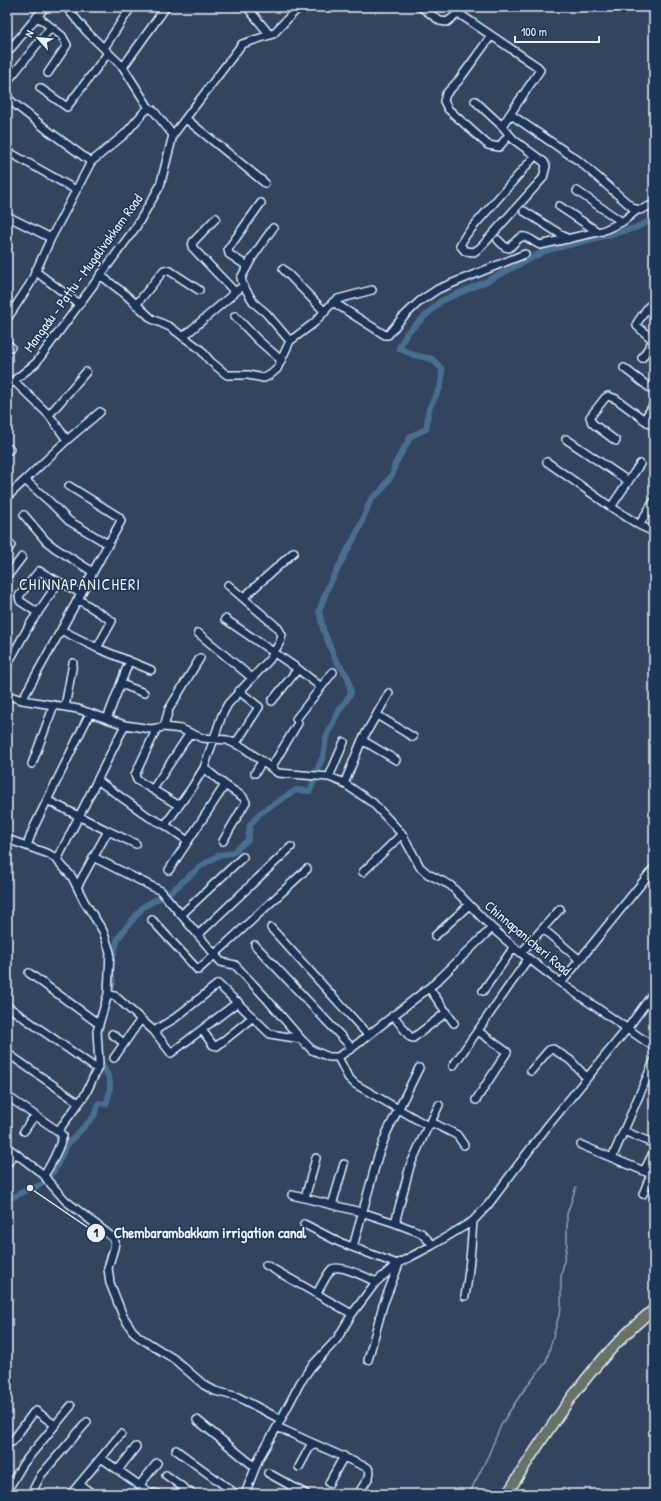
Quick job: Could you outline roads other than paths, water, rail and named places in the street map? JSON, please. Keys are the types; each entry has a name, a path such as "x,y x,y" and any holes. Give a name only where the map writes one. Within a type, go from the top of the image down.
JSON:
{"main road":[{"path":"507,1494 542,1439 594,1369 638,1322 654,1309"},
{"path":"513,1494 546,1442 598,1372 642,1326 654,1316"}],"street":[{"path":"7,53 45,7"},
{"path":"66,7 87,32 123,67 149,108 153,110 173,135"},
{"path":"40,88 67,107 106,50 131,7"},
{"path":"123,67 166,7"},
{"path":"247,7 270,34"},
{"name":"Mangadu - Pattu - Mugalivakkam Road","path":"7,386 36,363 136,227 160,186 173,135 242,44 273,34 300,7"},
{"path":"421,7 440,21 447,22 456,15 461,15 540,70 502,126"},
{"path":"37,16 62,36 67,44 48,73"},
{"path":"7,82 51,27"},
{"path":"491,36 459,80 446,94 444,102 448,109 488,145 500,147 509,135"},
{"path":"7,98 91,162"},
{"path":"475,101 502,126 509,135 544,162 546,166 543,178 481,248 474,252 465,251 460,244 466,235 535,156"},
{"path":"7,319 30,284 51,238 91,162 125,134 149,108"},
{"path":"510,114 579,161 637,210"},
{"path":"186,119 264,183"},
{"path":"7,151 76,190"},
{"path":"577,191 622,222"},
{"path":"247,266 229,254 228,249 261,203"},
{"path":"498,240 505,247 509,248 521,236 540,245 568,239 598,232 622,222 637,210 654,204"},
{"path":"559,206 598,232"},
{"path":"524,210 568,239"},
{"path":"7,216 51,238"},
{"path":"216,218 193,242 192,247 235,292"},
{"path":"273,228 247,266 241,278 243,285 254,303 266,313 290,341"},
{"path":"333,302 385,335 388,335 402,318 420,301 438,289 525,254"},
{"path":"283,269 325,312"},
{"path":"136,305 164,270 170,271 199,290"},
{"path":"35,271 79,304"},
{"path":"100,275 125,294 152,319 170,327 200,349 210,361 227,375 248,375 264,378 276,369 290,341 314,323 333,302 338,299 372,290"},
{"path":"183,337 243,285"},
{"path":"642,358 654,339 637,326 637,323 648,307 654,307"},
{"path":"235,316 258,340 281,360"},
{"path":"624,368 654,391"},
{"path":"49,415 86,372"},
{"path":"14,380 49,415 67,440"},
{"path":"616,441 590,420 590,416 608,396 616,399 654,427"},
{"path":"644,420 654,404"},
{"path":"7,497 67,440 100,412"},
{"path":"566,438 628,481"},
{"path":"547,462 611,507 639,525 654,532"},
{"path":"611,507 640,464"},
{"path":"25,480 69,521 108,544"},
{"path":"22,700 120,524 121,519 69,486"},
{"path":"639,525 654,501"},
{"path":"24,515 51,545 93,572"},
{"path":"243,598 294,552"},
{"path":"11,574 22,557"},
{"path":"38,613 20,601 19,596 39,571 59,582 112,621 98,648"},
{"path":"7,665 30,624 59,582"},
{"path":"165,825 204,768 222,715 228,704 270,659 280,642 282,635 278,628 228,585"},
{"path":"225,619 321,686"},
{"path":"61,630 98,648 151,670"},
{"path":"198,633 252,678"},
{"path":"178,805 137,780 135,775 161,728 169,709 200,658"},
{"path":"65,706 73,663"},
{"path":"107,719 127,667"},
{"path":"272,701 298,669"},
{"path":"271,768 297,721 332,672"},
{"path":"121,684 144,693"},
{"path":"236,743 259,707 239,692"},
{"path":"344,784 362,740 389,693"},
{"name":"Chinnapanicheri Road","path":"7,695 22,700 78,709 125,725 151,729 181,729 202,738 227,740 236,743 278,773 329,777 344,784 373,802 402,834 420,867 428,874 450,885 492,928 528,959 654,1047"},
{"path":"32,764 54,705"},
{"path":"27,846 33,829 90,713"},
{"path":"377,715 413,738"},
{"path":"57,860 125,725"},
{"path":"153,789 190,733"},
{"path":"362,740 396,760"},
{"path":"329,777 344,742"},
{"path":"255,773 262,762"},
{"path":"204,768 243,797 246,802 223,841"},
{"path":"97,780 149,817 165,825 188,841"},
{"path":"169,870 225,785"},
{"path":"47,800 136,844"},
{"path":"77,887 108,830"},
{"path":"363,872 402,834"},
{"path":"7,839 49,854 57,860 72,877 103,931 110,952 108,994 97,1031 97,1069 85,1095 58,1130"},
{"path":"198,935 291,847"},
{"path":"181,915 243,857"},
{"path":"94,858 162,891 221,962 235,965 312,1050 329,1057 338,1056 352,1048 429,988 492,928"},
{"path":"561,983 654,868"},
{"path":"152,920 198,970 307,869"},
{"path":"434,936 469,905"},
{"path":"521,953 560,909"},
{"path":"271,928 368,1035"},
{"path":"543,929 580,960"},
{"path":"256,946 352,1048"},
{"path":"482,991 514,947"},
{"path":"453,1066 528,959"},
{"path":"29,973 99,1024"},
{"path":"154,1031 175,1018 218,984 270,1034 301,1039"},
{"path":"429,988 454,1023"},
{"path":"245,1494 255,1467 300,1383 311,1367 337,1339 352,1314 376,1282 398,1264 473,1221 488,1206 546,1128 627,1029 654,992"},
{"path":"108,994 115,996 154,1031 171,1053 238,1002"},
{"path":"7,1006 97,1069"},
{"path":"393,1016 410,1037 413,1038 447,1012"},
{"path":"202,1030 213,1045 217,1046 253,1017"},
{"path":"114,1058 141,1019"},
{"path":"476,1100 507,1052 478,1030"},
{"path":"112,1034 124,1043"},
{"path":"531,1071 549,1050 553,1049 570,1060 587,1078"},
{"path":"7,1053 79,1103"},
{"path":"338,1056 350,1080 399,1109 430,1124 455,1133 464,1145"},
{"path":"612,1158 654,1061"},
{"path":"352,1247 378,1156 387,1132 419,1068"},
{"path":"8,1100 58,1130 63,1136 50,1167 44,1175"},
{"path":"395,1223 410,1166 439,1105"},
{"path":"24,1131 35,1115"},
{"path":"624,1131 654,1144"},
{"path":"582,1145 651,1174 643,1194"},
{"path":"7,1147 44,1175 48,1182 66,1201 112,1237 114,1248 108,1268 110,1283 123,1316 139,1337 174,1359 204,1385 216,1391 238,1397 280,1419"},
{"path":"644,1171 654,1151"},
{"path":"7,1164 15,1153"},
{"path":"305,1198 316,1158"},
{"path":"332,1205 344,1164"},
{"path":"292,1195 362,1212 395,1223 421,1233 433,1245"},
{"path":"466,1296 469,1277 473,1221"},
{"path":"304,1224 339,1242 398,1264"},
{"path":"368,1360 383,1305 398,1264"},
{"path":"266,1265 352,1314"},
{"path":"317,1293 329,1272 336,1268 359,1274 376,1282"},
{"path":"7,1490 23,1464 71,1406"},
{"path":"12,1442 36,1411 55,1425"},
{"path":"197,1420 255,1467"},
{"path":"31,1494 41,1475 87,1422"},
{"path":"277,1427 368,1468 370,1472 369,1477 358,1494"},
{"path":"71,1494 121,1434"},
{"path":"299,1467 312,1443"},
{"path":"118,1470 136,1447"},
{"path":"176,1450 236,1494"},
{"path":"329,1483 344,1456"},
{"path":"101,1458 139,1486 154,1493"},
{"path":"139,1486 157,1463"},
{"path":"268,1474 306,1494"},
{"path":"166,1475 192,1494"},
{"path":"79,1484 93,1494"}],"waterway":[{"path":"317,770 323,757 326,738 337,714 351,693 348,677 335,659 323,629 319,611 328,587 359,529 371,499 381,491 393,473 395,464 411,436 426,429 429,409 440,387 442,369 432,359 414,355 399,348 407,333 441,301 487,281 545,251 635,228 654,219"},
{"path":"112,960 118,938 143,907 172,891 201,866 219,855 232,853 248,840 250,825 260,813 296,790 310,791 314,781"},
{"path":"111,969 113,983 111,989"},
{"path":"50,1175 54,1171 67,1145 94,1116 99,1103 106,1104 110,1091 110,1081 101,1063 100,1057"},
{"path":"7,1199 43,1183"},
{"path":"469,1494 488,1456 502,1423 521,1394 546,1362 561,1308 561,1277 567,1244 567,1214 576,1187"}],"place":[{"name":"Chembarambakkam irrigation canal","path":"30,1188"}],"district":[{"name":"CHINNAPANICHERI","path":"80,584"}]}
